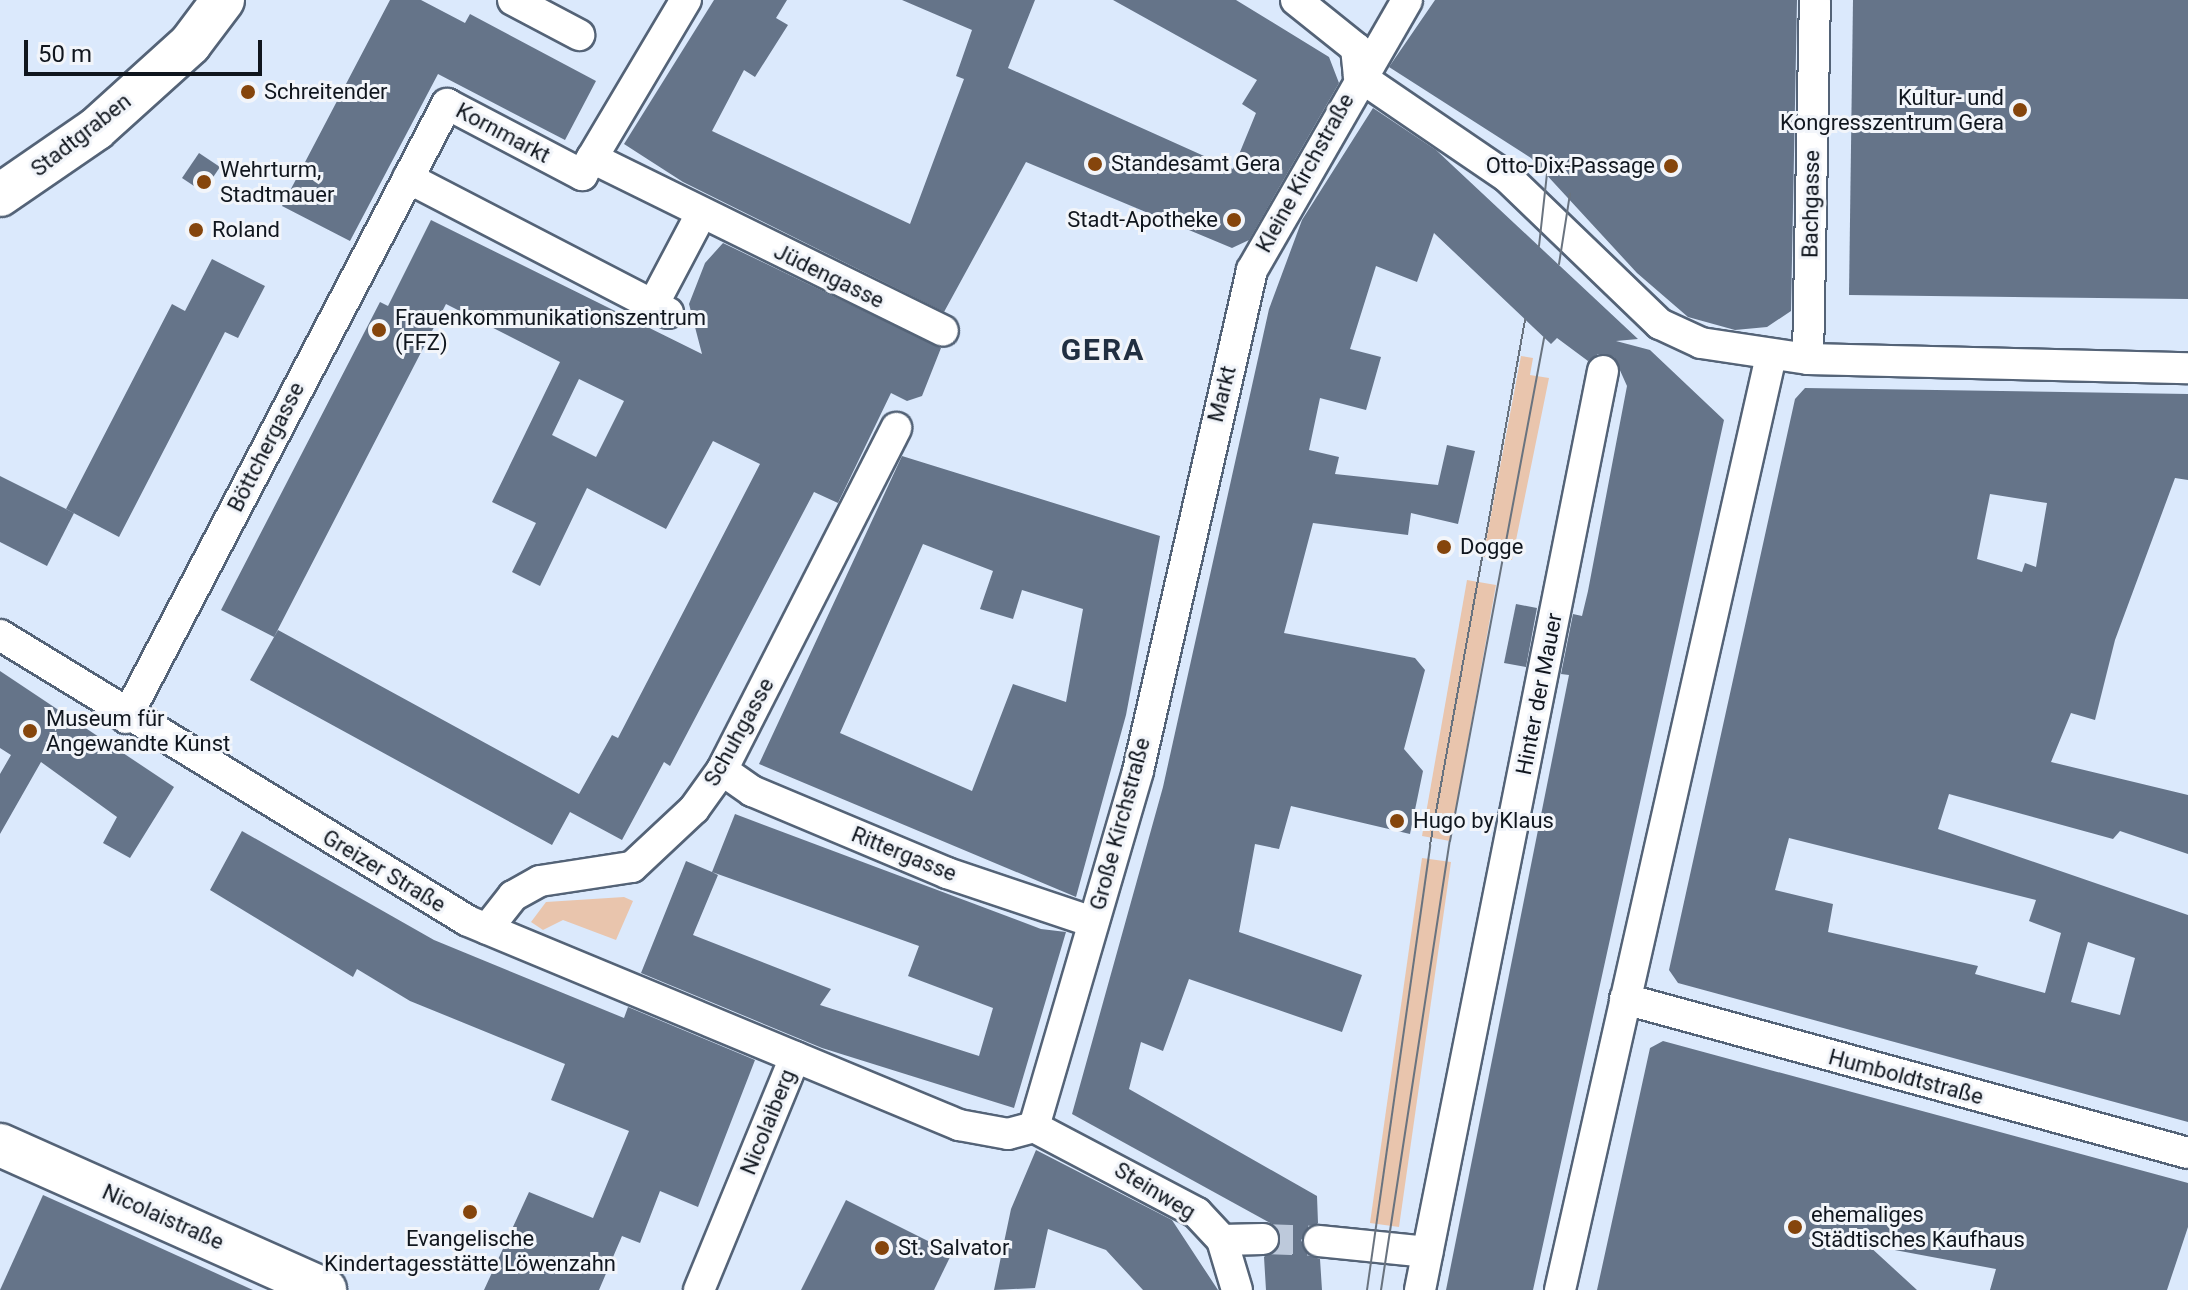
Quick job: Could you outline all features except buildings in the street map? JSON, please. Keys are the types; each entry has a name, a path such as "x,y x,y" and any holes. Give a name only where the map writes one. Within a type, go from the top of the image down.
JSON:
{"main road":[{"name":"Stadtgraben","path":"0,195 96,129 190,44 223,0"},
{"name":"Nicolaistraße","path":"0,1145 325,1290"}],"street":[{"path":"513,0 579,35"},
{"path":"408,178 661,309 708,218 592,158 686,0"},
{"name":"Bachgasse","path":"1808,359 1815,0"},
{"path":"1302,2 1356,48 1359,76 1507,177 1660,324 1701,343 1771,356 1808,359 2188,368"},
{"name":"Kleine Kirchstraße","path":"1252,270 1359,76 1399,12"},
{"name":"Kornmarkt","path":"408,178 447,104 582,175 592,158"},
{"name":"Böttchergasse","path":"126,718 408,178"},
{"name":"Jüdengasse","path":"708,218 943,331"},
{"name":"Markt","path":"1192,518 1252,270"},
{"path":"1560,1290 1771,356"},
{"name":"Hinter der Mauer","path":"1420,1290 1603,371"},
{"name":"Schuhgasse","path":"487,929 513,896 540,881 632,867 722,770 896,428"},
{"name":"Große Kirchstraße","path":"1034,1127 1138,771 1192,518"},
{"name":"Greizer Straße","path":"0,635 126,718 487,929 782,1052"},
{"name":"Rittergasse","path":"722,770 752,791 947,873 1093,922"},
{"name":"Humboldtstraße","path":"1625,999 2188,1153"},
{"name":"Nicolaiberg","path":"699,1290 782,1052 959,1125 1008,1134 1034,1127"},
{"name":"Steinweg","path":"1034,1127 1197,1213 1222,1240 1237,1290"},
{"path":"1222,1240 1263,1239"},
{"path":"1319,1241 1427,1252"}],"shaded area":[{"path":"1521,356 1533,358 1530,375 1549,378 1512,560 1483,557"},
{"path":"1467,580 1496,585 1450,841 1422,836"},
{"path":"1422,858 1451,862 1399,1227 1370,1223"},
{"path":"624,897 633,901 616,940 563,920 543,930 531,922 546,902"}],"tunnel":[{"path":"1263,1239 1319,1241"}],"tram line":[{"path":"1539,246 1547,174"},
{"path":"1559,264 1570,194"},
{"path":"1367,1290 1430,845 1525,320"},
{"path":"1381,1290 1450,841 1544,338"}],"place":[{"name":"Schreitender","path":"248,92"},
{"name":"Kultur- und Kongresszentrum Gera","path":"2020,110"},
{"name":"Standesamt Gera","path":"1095,164"},
{"name":"Otto-Dix-Passage","path":"1671,166"},
{"name":"Wehrturm, Stadtmauer","path":"204,182"},
{"name":"Stadt-Apotheke","path":"1234,220"},
{"name":"Roland","path":"196,230"},
{"name":"Frauenkommunikationszentrum (FFZ)","path":"379,330"},
{"name":"Dogge","path":"1444,547"},
{"name":"Museum für Angewandte Kunst","path":"30,731"},
{"name":"Hugo by Klaus","path":"1397,821"},
{"name":"Evangelische Kindertagesstätte Löwenzahn","path":"470,1212"},
{"name":"ehemaliges Städtisches Kaufhaus","path":"1795,1227"},
{"name":"St. Salvator","path":"882,1248"}],"district":[{"name":"GERA","path":"1103,350"}]}
